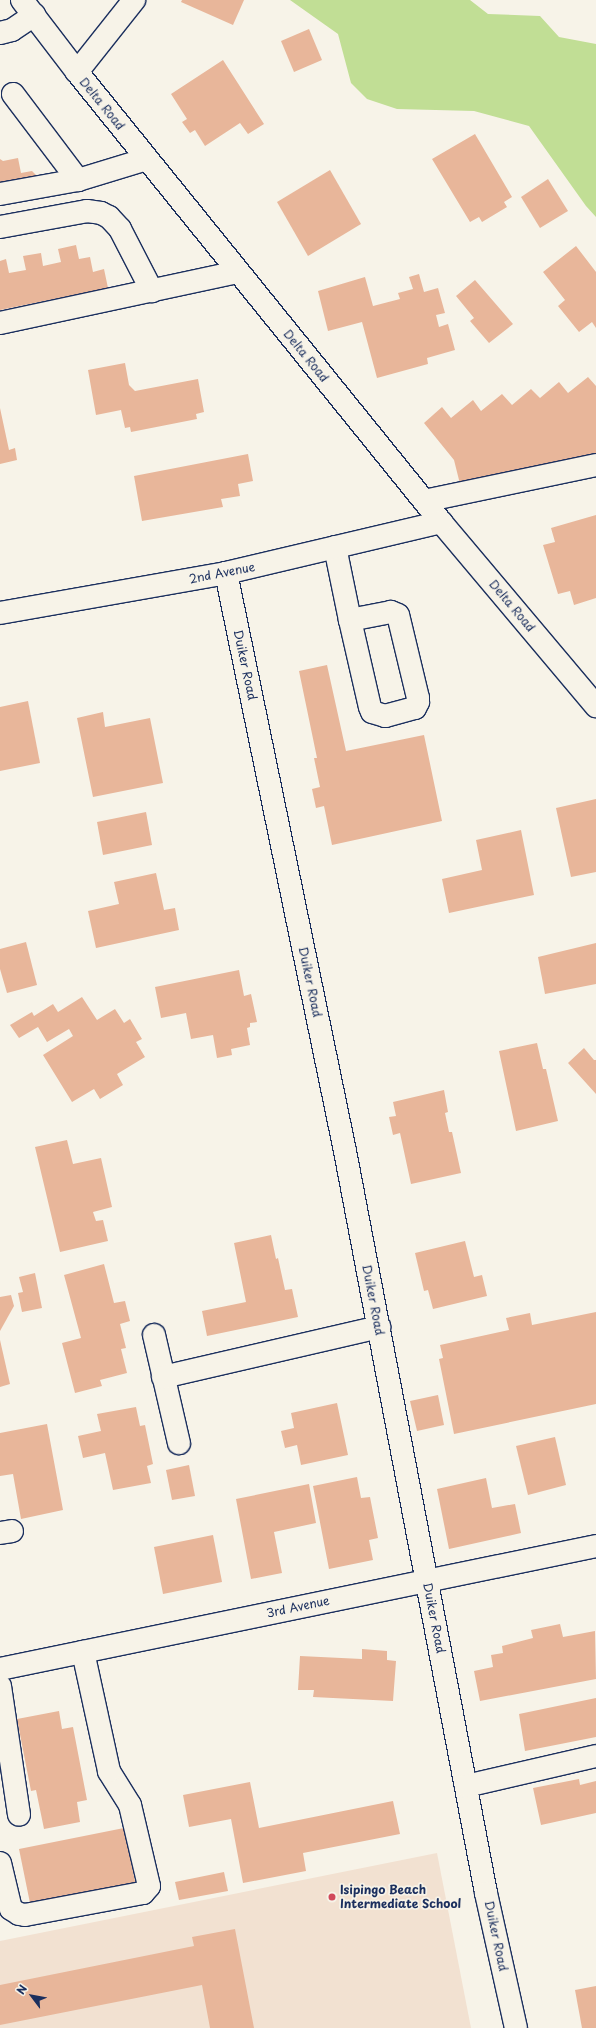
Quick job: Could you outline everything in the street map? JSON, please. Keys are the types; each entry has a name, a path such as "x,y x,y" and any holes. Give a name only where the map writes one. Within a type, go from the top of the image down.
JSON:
{"street":[{"path":"77,72 134,0"},
{"path":"0,33 12,30 28,7"},
{"name":"Delta Road","path":"28,7 77,72 424,502 596,706"},
{"path":"13,94 78,180"},
{"path":"0,194 78,180 147,159"},
{"path":"0,227 87,211 101,213 109,217 120,229 152,290"},
{"path":"0,323 238,272"},
{"path":"424,502 596,465"},
{"name":"2nd Avenue","path":"0,613 226,573 441,522"},
{"path":"336,547 350,620 372,712 385,716 415,708 418,698 398,615 390,612 350,620"},
{"name":"Duiker Road","path":"226,573 345,1151 486,1893 516,2028"},
{"path":"163,1377 378,1327"},
{"path":"154,1335 179,1443"},
{"name":"3rd Avenue","path":"0,1670 596,1546"},
{"path":"0,1862 4,1904 19,1914 25,1915 143,1893 149,1886 130,1805 109,1770 83,1652"},
{"path":"0,1686 19,1815"},
{"path":"466,1786 596,1756"}],"shaded area":[{"name":"Isipingo Beach Intermediate School","path":"437,1853 471,2028 0,2028 0,1941"}],"green space":[{"path":"290,0 470,0 488,14 540,16 559,37 596,44 596,217 586,206 529,126 474,111 397,109 367,99 351,83 338,34"}],"building":[{"path":"182,0 244,0 233,25 181,2"},
{"path":"309,29 322,60 294,72 281,41"},
{"path":"223,60 264,124 248,134 240,123 205,146 195,130 190,133 182,122 187,119 171,94"},
{"path":"475,134 512,197 504,202 507,207 482,222 479,217 470,222 432,159"},
{"path":"18,158 21,173 32,171 36,175 38,183 0,190 0,159 3,161"},
{"path":"330,170 361,224 308,256 277,202"},
{"path":"548,179 568,211 540,228 521,197"},
{"path":"76,245 79,259 90,257 93,272 104,269 108,288 0,310 0,261 6,259 9,273 26,270 23,256 41,253 43,266 61,262 58,249"},
{"path":"576,246 596,272 596,328 592,322 579,332 558,306 565,300 543,272"},
{"path":"419,274 424,292 438,288 445,313 436,315 439,327 448,324 455,350 427,358 428,364 377,378 362,322 328,331 318,291 365,277 373,306 400,299 398,293 413,289 409,277"},
{"path":"475,280 513,324 489,343 470,321 474,318 456,296"},
{"path":"125,363 129,385 135,391 198,379 204,412 196,414 197,419 131,432 130,427 125,428 121,410 96,415 88,370"},
{"path":"588,377 596,386 596,455 460,484 454,460 424,423 442,407 451,418 473,400 481,411 502,394 512,405 531,389 540,398 559,382 568,393"},
{"path":"0,408 9,450 15,448 17,460 0,464"},
{"path":"248,454 253,481 238,484 240,496 221,499 223,507 142,521 134,476"},
{"path":"596,515 596,598 574,605 570,591 558,594 543,545 555,542 551,528"},
{"path":"327,665 346,751 424,735 442,821 332,845 324,806 316,808 312,789 320,787 314,758 317,758 299,671"},
{"path":"28,701 40,763 0,771 0,707"},
{"path":"103,712 105,727 150,718 163,783 93,797 77,718"},
{"path":"596,799 596,872 571,877 556,808"},
{"path":"146,812 152,845 103,855 97,822"},
{"path":"521,830 534,895 449,913 442,879 482,870 476,840"},
{"path":"156,873 164,910 175,908 179,930 96,948 88,911 119,904 114,882"},
{"path":"26,942 37,985 7,993 0,969 0,949"},
{"path":"596,943 596,984 545,994 538,957"},
{"path":"239,970 244,996 251,994 257,1022 250,1023 250,1027 247,1028 250,1045 231,1049 232,1055 217,1058 213,1035 191,1039 186,1013 161,1018 155,987"},
{"path":"82,997 97,1020 115,1009 124,1023 130,1019 142,1039 136,1042 145,1057 117,1074 123,1085 100,1099 94,1089 72,1102 43,1055 73,1036 69,1029 47,1042 38,1027 19,1038 10,1025 32,1012 34,1016 53,1004 58,1012"},
{"path":"537,1043 543,1069 546,1069 558,1121 516,1131 499,1051"},
{"path":"584,1048 594,1060 596,1060 596,1094 568,1063"},
{"path":"444,1090 448,1112 445,1113 449,1132 452,1132 461,1173 411,1184 400,1133 393,1135 389,1117 396,1116 393,1102"},
{"path":"67,1140 73,1164 101,1158 112,1207 93,1212 96,1221 103,1220 108,1241 60,1252 35,1147"},
{"path":"271,1235 285,1290 292,1289 298,1317 207,1336 202,1311 246,1302 234,1243"},
{"path":"465,1241 474,1277 482,1275 487,1296 433,1309 428,1290 424,1291 415,1253"},
{"path":"104,1264 114,1303 125,1301 130,1321 120,1324 126,1348 121,1349 127,1373 100,1380 102,1386 75,1393 62,1343 81,1338 64,1275"},
{"path":"35,1273 42,1308 22,1312 18,1293 23,1292 19,1277"},
{"path":"11,1295 14,1306 0,1331 0,1297"},
{"path":"596,1312 596,1404 454,1434 439,1359 443,1358 440,1345 509,1330 506,1318 530,1313 532,1325"},
{"path":"0,1340 10,1384 0,1387"},
{"path":"438,1395 444,1425 417,1431 410,1401"},
{"path":"337,1403 348,1455 301,1465 297,1445 285,1448 281,1431 294,1428 291,1413"},
{"path":"136,1407 140,1426 145,1425 153,1464 147,1466 151,1483 113,1490 105,1453 83,1458 78,1436 101,1431 97,1414"},
{"path":"47,1424 63,1510 21,1519 13,1474 0,1476 0,1433"},
{"path":"555,1437 566,1485 528,1495 516,1446"},
{"path":"189,1465 195,1496 172,1500 166,1470"},
{"path":"357,1477 361,1498 370,1497 378,1538 369,1540 373,1560 329,1569 313,1486"},
{"path":"486,1478 492,1508 515,1504 521,1533 449,1549 437,1489"},
{"path":"309,1484 316,1523 274,1532 282,1573 251,1579 236,1499"},
{"path":"213,1535 222,1582 163,1594 154,1547"},
{"path":"560,1624 563,1637 595,1631 596,1679 480,1701 474,1671 493,1667 491,1655 503,1653 502,1646 533,1638 531,1630"},
{"path":"362,1649 387,1651 387,1660 396,1661 393,1701 313,1697 314,1690 298,1690 300,1656 362,1659"},
{"path":"596,1698 596,1737 525,1751 519,1714"},
{"path":"59,1711 62,1729 73,1727 87,1800 77,1802 80,1822 44,1829 36,1790 31,1791 17,1719"},
{"path":"579,1779 580,1785 596,1781 596,1813 541,1825 533,1788"},
{"path":"250,1782 259,1828 393,1801 400,1834 303,1853 306,1871 243,1883 231,1819 189,1827 183,1795"},
{"path":"124,1828 136,1886 31,1908 19,1849"},
{"path":"224,1872 228,1891 179,1900 175,1882"},
{"path":"235,1929 254,2028 210,2028 202,1985 0,2025 0,1985 194,1946 192,1937"},
{"path":"596,1986 596,2028 582,2028 575,1990"}],"place":[{"name":"Isipingo Beach Intermediate School","path":"332,1897"}]}
